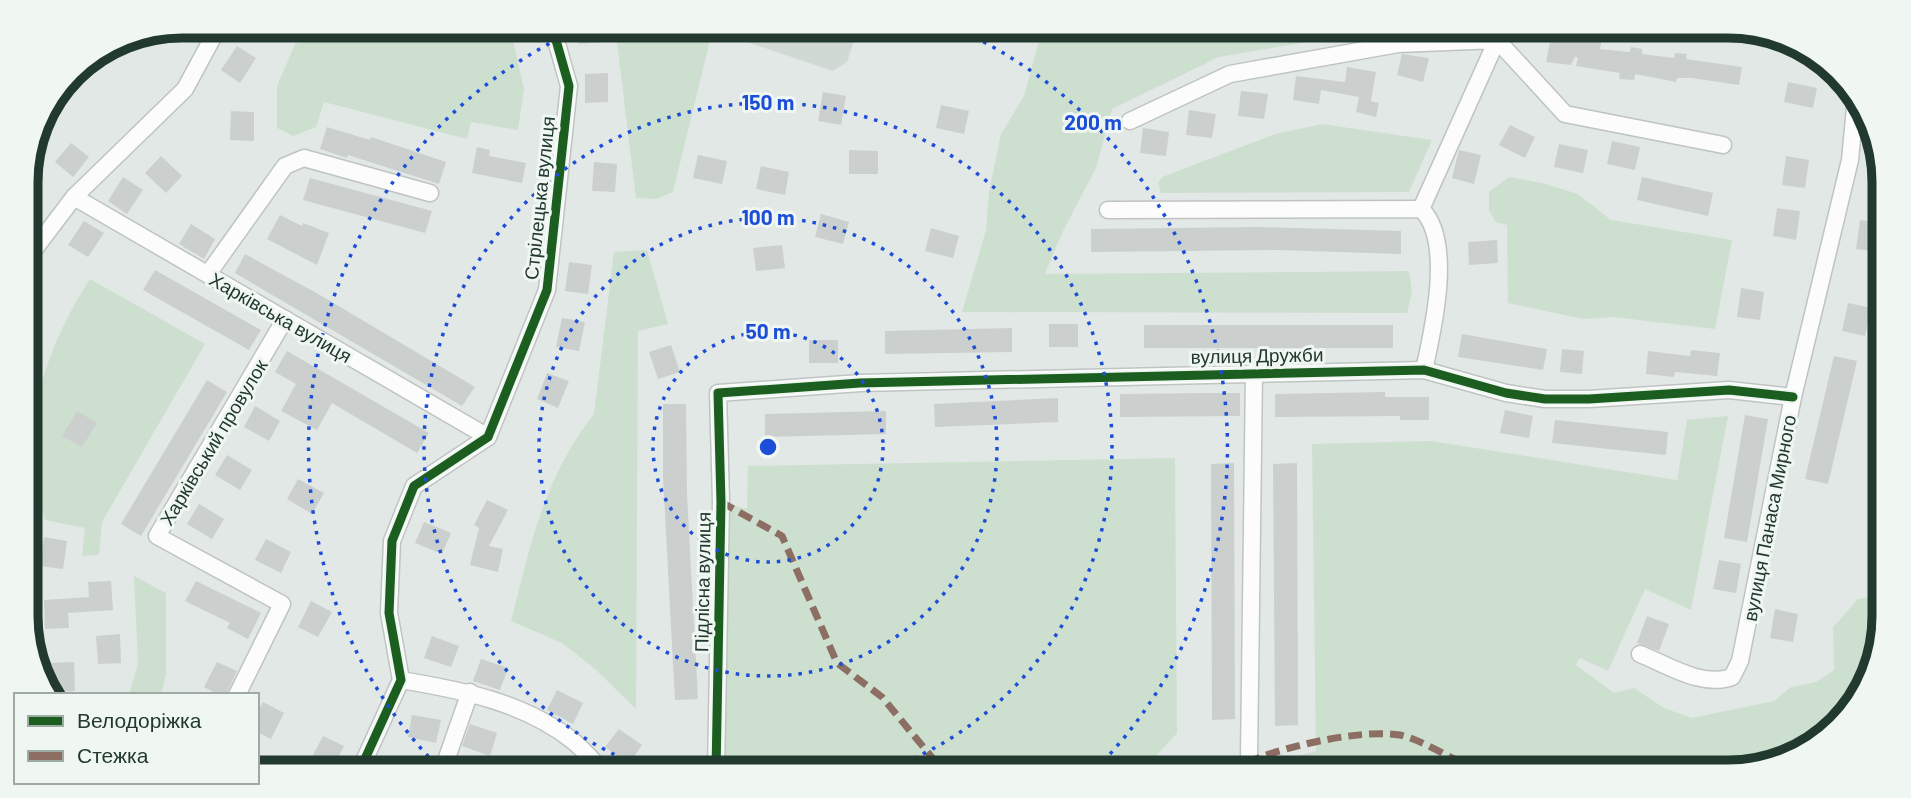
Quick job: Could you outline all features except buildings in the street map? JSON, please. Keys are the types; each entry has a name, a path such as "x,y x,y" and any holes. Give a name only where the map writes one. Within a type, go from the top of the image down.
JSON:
{"street":[{"path":"1494,38 1565,114 1723,145"},
{"path":"39,243 74,197 185,89 212,39"},
{"name":"Стрілецька вулиця","path":"488,437 547,290 569,86 556,39"},
{"path":"1130,121 1230,74 1398,44 1497,40"},
{"path":"1421,209 1497,40"},
{"name":"вулиця Панаса Мирного","path":"1640,654 1701,678 1719,682 1732,677 1741,661 1793,397 1850,160 1854,114"},
{"path":"208,274 285,166 304,158 430,193"},
{"name":"Харківська вулиця","path":"74,197 488,437"},
{"path":"1108,210 1421,209 1431,218 1435,233 1439,302 1424,370"},
{"name":"Харківський провулок","path":"238,693 282,604 157,536 285,319"},
{"name":"вулиця Дружби","path":"718,393 860,383 1424,370 1506,393 1545,398 1589,399 1729,390 1793,397"},
{"name":"вулиця Дружби","path":"1249,759 1254,372"},
{"name":"Підлісна вулиця","path":"716,760 721,502 718,393"},
{"path":"365,760 401,680 389,613 392,541 414,486 488,437"},
{"path":"401,680 470,692 520,710 573,741 592,760"},
{"path":"446,760 470,692"}],"shaded area":[{"path":"737,39 855,39 847,62 833,71"}],"green space":[{"path":"1040,38 1319,38 1219,57 1112,109 1096,168 1063,231 1045,274 1409,271 1412,292 1407,313 962,312 986,230 989,192 1001,134 1024,96"},
{"path":"313,39 513,40 524,89 518,130 471,122 467,139 324,102 316,127 293,136 277,128 277,86 295,44"},
{"path":"617,39 710,39 673,192 656,199 636,198"},
{"path":"1322,124 1432,140 1409,192 1161,193 1158,183 1162,177 1275,134"},
{"path":"1509,177 1578,194 1611,220 1732,240 1715,329 1613,317 1583,319 1508,303 1507,225 1496,222 1489,211 1489,192"},
{"path":"647,250 668,324 638,331 636,709 594,668 562,643 511,621 533,539 551,488 562,463 594,414 614,252"},
{"path":"90,279 205,344 102,522 99,555 82,556 85,528 45,520 38,496 38,397 57,341"},
{"path":"1728,416 1691,610 1645,589 1608,671 1580,658 1576,665 1614,693 1634,688 1664,708 1692,718 1774,701 1791,687 1816,682 1834,670 1833,627 1858,599 1872,597 1870,643 1858,679 1843,703 1816,730 1775,752 1738,759 1285,759 1316,751 1312,444 1431,441 1677,480 1687,420"},
{"path":"1175,458 1177,733 1153,759 719,760 721,502 747,509 748,466"},
{"path":"134,576 166,593 166,675 162,693 130,693 138,664"}],"marked path":[{"path":"721,502 782,536 837,663 882,697 934,760"},
{"path":"1256,759 1312,743 1382,734 1408,737 1454,759"}],"cycle path":[{"path":"365,760 401,680 389,613 392,541 414,486 488,437 547,290 569,86 556,39"},
{"path":"716,760 721,502 718,393 860,383 1424,370 1506,393 1545,399 1589,399 1729,390 1793,397"}]}
